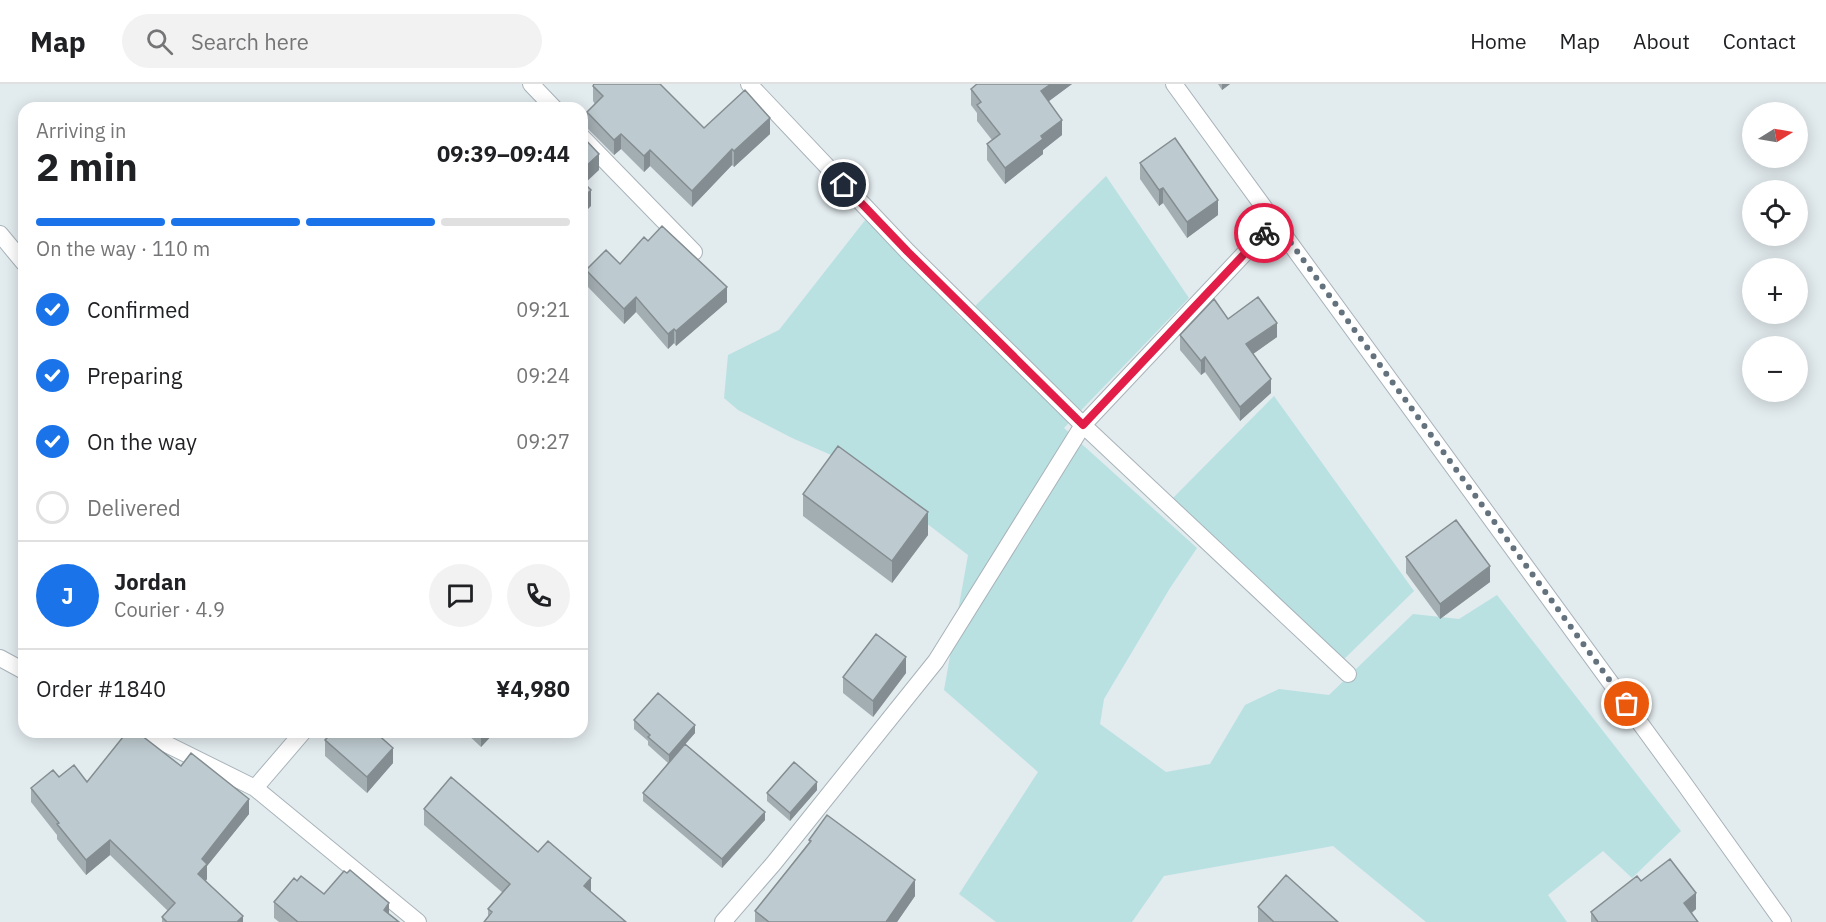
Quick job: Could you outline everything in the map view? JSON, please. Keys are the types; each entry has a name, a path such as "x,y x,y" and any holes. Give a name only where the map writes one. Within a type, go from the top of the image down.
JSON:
{"street":[{"path":"531,84 548,102"},
{"path":"749,84 908,252 1083,425 1348,674"},
{"path":"1174,84 1783,922"},
{"path":"588,143 693,252"},
{"path":"723,922 774,863 936,661 1083,425 1275,221"},
{"path":"0,234 18,255"},
{"path":"0,658 18,668"},
{"path":"154,738 255,788 418,922"},
{"path":"255,788 298,738"}],"shaded area":[{"path":"1106,176 1189,298 1064,428 1197,548 1170,588 1104,699 1100,724 1166,772 1210,764 1245,705 1279,689 1329,695 1413,614 1459,619 1497,595 1681,831 1632,878 1603,851 1548,895 1567,922 1426,922 1333,846 1164,876 1132,922 996,922 959,894 1038,772 944,690 968,555 845,461 792,438 738,410 724,398 728,355 779,330 866,219 962,319"},
{"path":"1274,396 1414,591 1340,663 1170,501"}],"building":[{"path":"594,84 660,84 704,128 745,90 770,118 734,151 732,149 692,191 650,150 644,156 621,134 614,140 588,113 603,96 593,86"},
{"path":"977,84 1051,84 1041,91 1062,120 1041,136 1043,139 1005,168 987,144 1000,134 977,105 981,102 971,89"},
{"path":"1175,138 1218,200 1187,222 1163,188 1159,190 1140,163"},
{"path":"588,142 599,154 588,164"},
{"path":"662,226 727,287 676,331 674,329 668,334 636,297 624,309 588,272 588,268 606,250 620,264 644,237 648,241"},
{"path":"1258,297 1277,323 1246,344 1271,379 1240,407 1205,357 1201,361 1180,335 1214,299 1228,319"},
{"path":"838,446 928,512 892,561 803,494"},
{"path":"1456,520 1490,566 1440,604 1406,557"},
{"path":"876,634 906,657 873,701 843,677"},
{"path":"658,693 695,725 669,755 648,737 650,735 634,720"},
{"path":"122,738 145,738 181,766 191,753 249,799 202,859 207,864 198,874 243,916 237,922 167,922 162,917 175,903 110,840 86,860 31,788 53,770 59,777 74,765 87,782"},
{"path":"327,738 382,738 393,748 367,777 325,740"},
{"path":"685,744 765,812 722,859 643,793"},
{"path":"794,762 817,782 790,813 767,793"},
{"path":"451,777 538,852 548,841 591,878 584,886 626,922 484,922 492,912 488,909 510,884 424,809"},
{"path":"827,815 915,880 886,922 769,922 755,911 811,841 809,840"},
{"path":"1670,859 1696,893 1684,903 1698,922 1598,922 1591,912 1637,876 1641,881"},
{"path":"350,870 389,903 384,910 399,922 298,922 274,902 294,878 297,881 301,876 324,894 344,871 347,873"},
{"path":"1286,875 1338,922 1274,922 1258,907"}],"way so far":[{"path":"1264,233 1275,221 1627,704"}],"route":[{"path":"844,185 908,252 1083,425 1264,233"}]}
